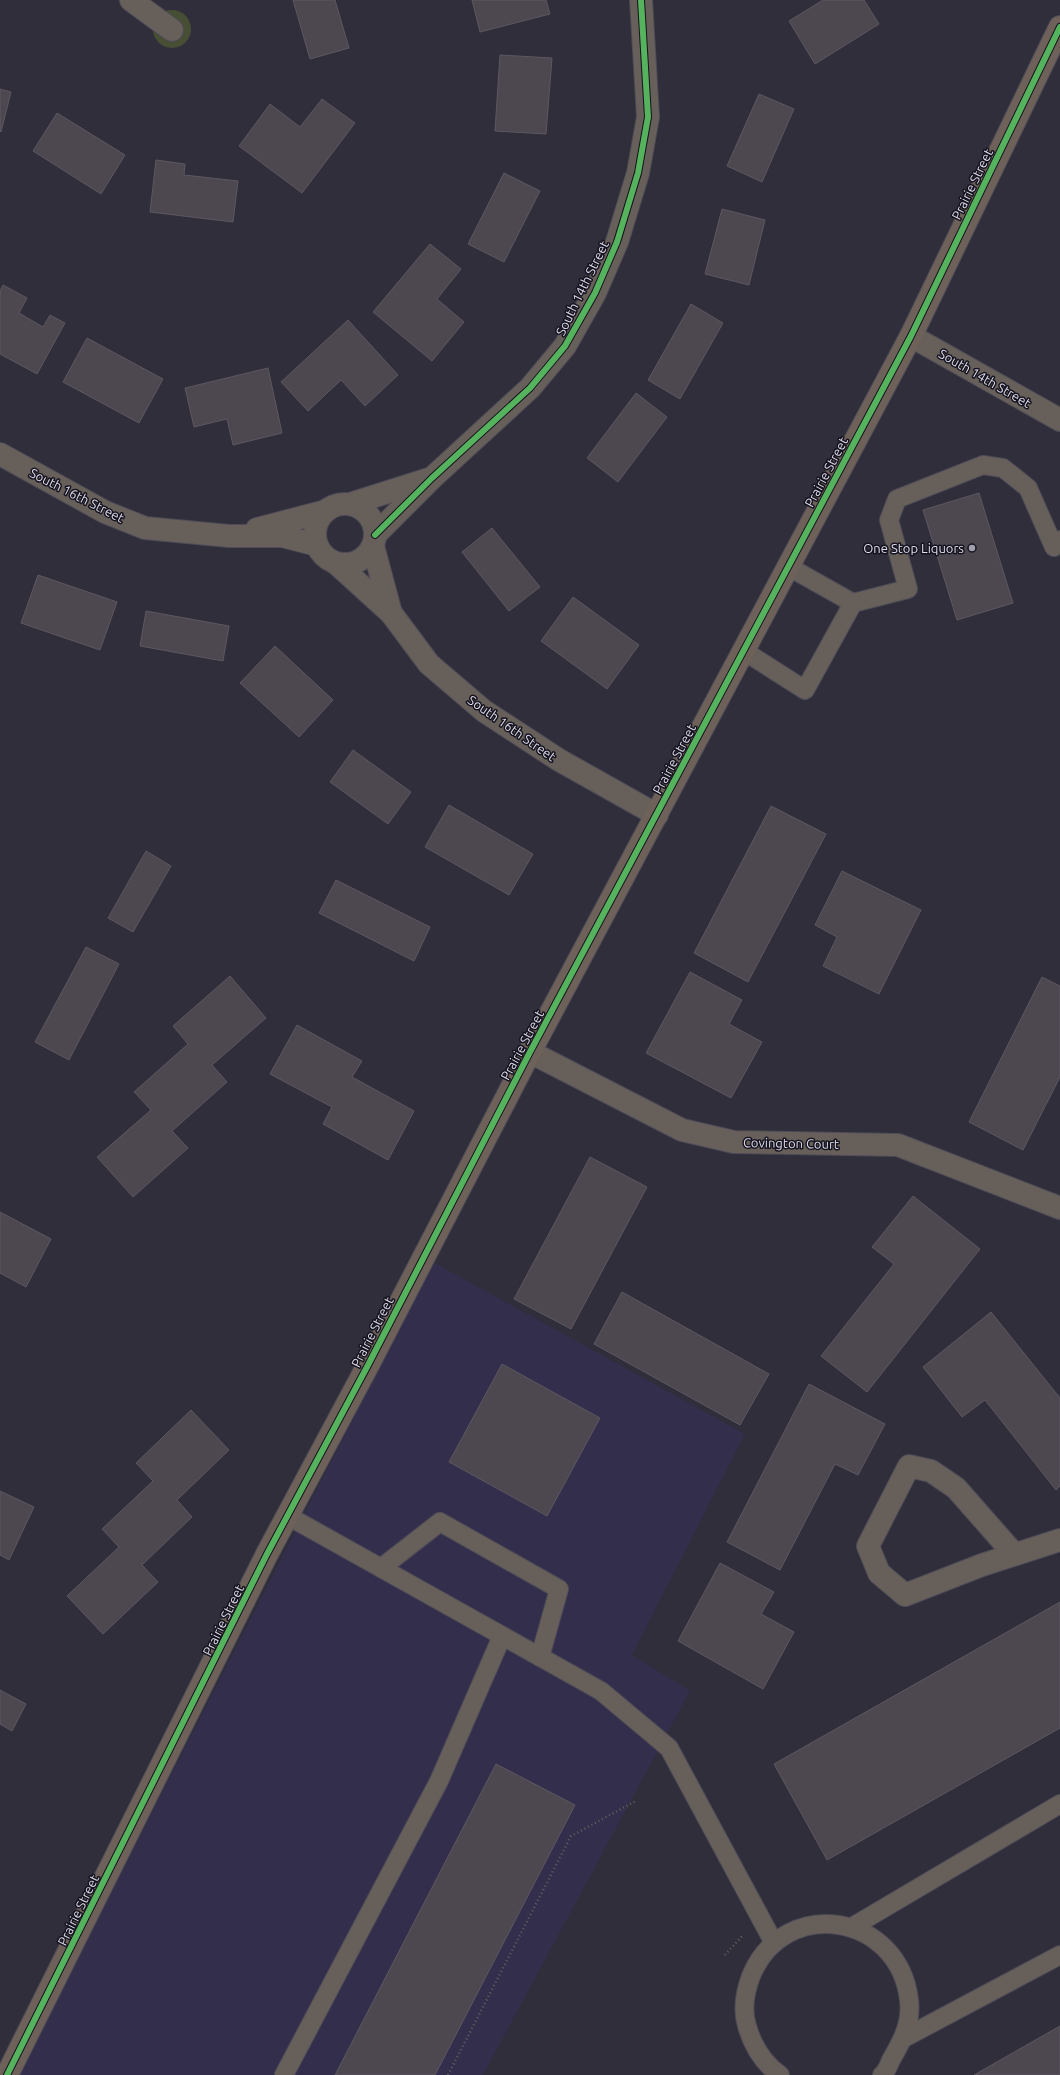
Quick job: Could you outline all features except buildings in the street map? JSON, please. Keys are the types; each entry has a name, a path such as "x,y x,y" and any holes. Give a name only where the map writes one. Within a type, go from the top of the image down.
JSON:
{"street":[{"path":"131,0 172,30"},
{"name":"South 14th Street","path":"374,540 432,478 530,388 565,346 595,293 618,242 638,173 648,117 641,0"},
{"name":"Prairie Street","path":"7,2075 288,1516 530,1052 911,336 1060,27"},
{"name":"South 14th Street","path":"911,336 1060,420"},
{"name":"South 16th Street","path":"0,454 105,512 145,528 229,536 282,536 317,545"},
{"name":"South 14th Street","path":"350,504 432,478"},
{"path":"350,504 362,509 369,516 374,540 367,554 356,562 346,564 336,563 322,554 317,545 315,535 317,524 326,511 336,505 350,504"},
{"name":"South 16th Street","path":"229,536 326,511"},
{"name":"South 16th Street","path":"374,540 391,613"},
{"name":"South 16th Street","path":"336,563 391,613 429,664 484,711 559,760 657,815"},
{"name":"Covington Court","path":"530,1052 682,1130 734,1142 898,1145 1060,1208"},
{"path":"1014,1554 956,1488 932,1471 909,1466 868,1546 879,1573 905,1595 982,1565 1060,1540"}],"lane":[{"path":"789,567 853,603 908,589 889,520 897,499 983,465 1003,468 1028,488 1054,547 1060,540"},
{"path":"744,651 805,690 853,603"},
{"path":"288,1516 601,1691 669,1748 774,1943"},
{"path":"381,1568 440,1522 559,1589 540,1657"},
{"path":"284,2075 439,1781 502,1636"},
{"path":"852,1927 1060,1804"},
{"path":"780,2075 768,2066 752,2044 744,2017 746,1989 756,1964 774,1943 798,1929 824,1924 852,1927 876,1939 895,1959 907,1984 911,2011 904,2038 883,2075"},
{"path":"904,2038 1060,1955"}],"path":[{"path":"448,2075 571,1836 636,1801"}],"shaded area":[{"path":"433,1262 745,1434 632,1655 690,1691 483,2075 18,2075"}],"green space":[{"path":"168,10 176,10 186,15 190,22 190,36 186,43 176,48 168,48 158,43 156,40 153,33 153,25 158,15 161,13"}],"cycle path":[{"path":"375,535 432,478 530,388 565,346 595,293 617,242 638,173 648,117 641,0"},
{"path":"7,2075 267,1554 367,1367 530,1052 911,336 1060,27"}],"place":[{"name":"One Stop Liquors","path":"972,548"}]}
